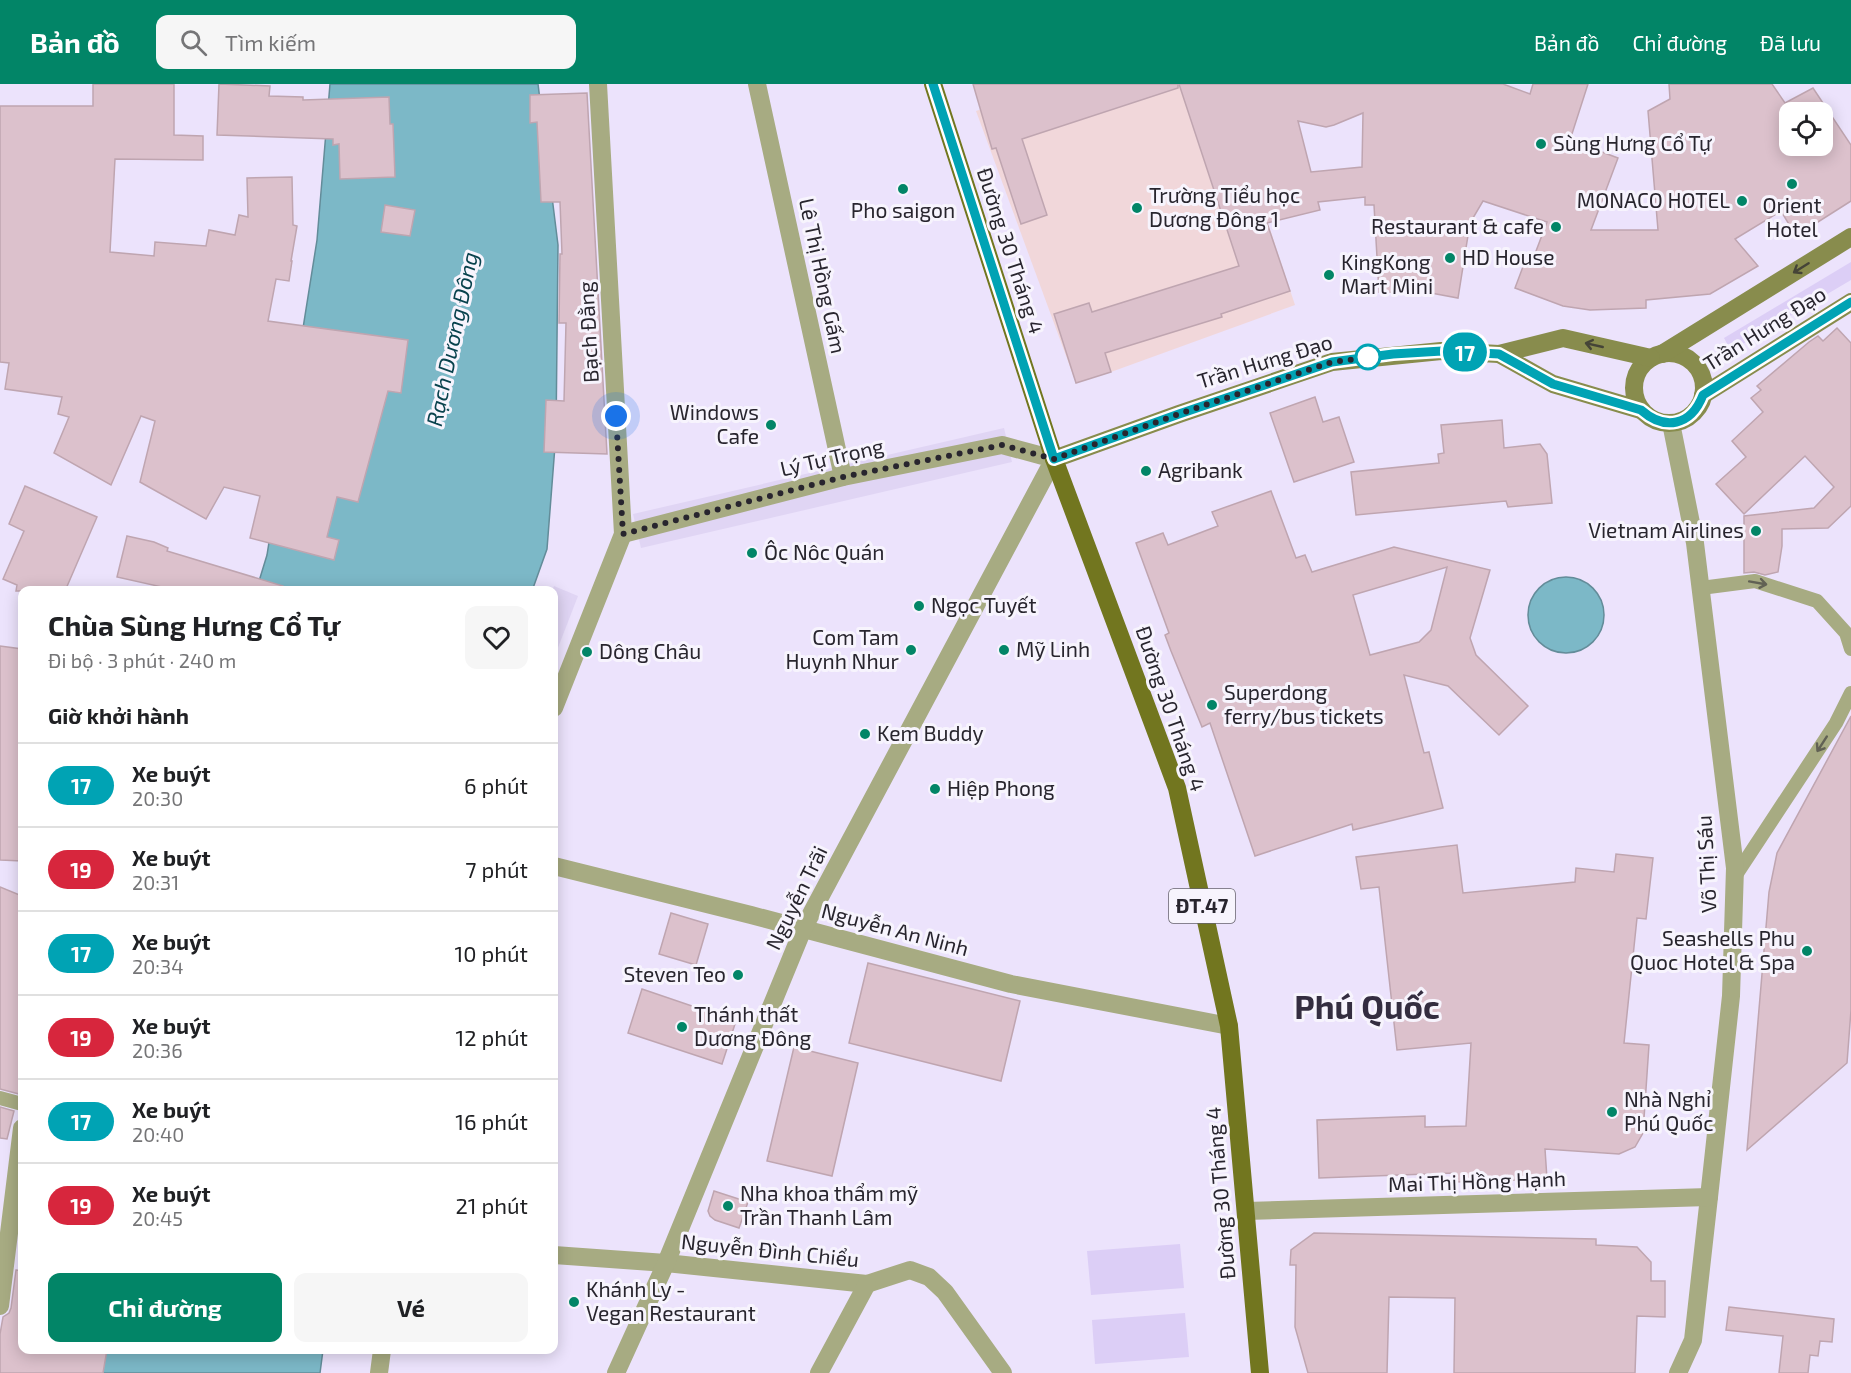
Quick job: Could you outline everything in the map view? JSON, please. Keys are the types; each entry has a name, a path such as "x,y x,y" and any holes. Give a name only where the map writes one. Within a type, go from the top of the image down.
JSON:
{"main road":[{"name":"Đường 30 Tháng 4","path":"933,84 1054,459 1177,788 1228,1026 1260,1373"},
{"name":"Trần Hưng Đạo","path":"1054,459 1332,362 1442,351 1499,354 1563,338 1656,356 1851,237"},
{"name":"Trần Hưng Đạo","path":"1703,395 1851,302"},
{"name":"Trần Hưng Đạo","path":"1499,354 1553,384 1641,410"},
{"path":"1673,354 1684,357 1694,364 1700,373 1703,395 1699,406 1682,421 1660,422 1641,410 1635,399 1636,376 1642,366 1656,356 1673,354"}],"street":[{"name":"Bạch Đằng","path":"558,698 623,534 598,84"},
{"name":"Lê Thị Hồng Gấm","path":"757,84 843,477"},
{"name":"Võ Thị Sáu","path":"1671,423 1695,543 1734,878 1731,996 1709,1197 1692,1340 1678,1373"},
{"name":"Lý Tự Trọng","path":"623,534 843,477 1002,445 1054,459"},
{"name":"Nguyễn Trãi","path":"616,1373 666,1263 803,929 1054,459"},
{"name":"Nguyễn An Ninh","path":"558,867 1011,984 1228,1026"},
{"path":"0,1306 18,1160"},
{"name":"Mai Thị Hồng Hạnh","path":"1246,1211 1709,1197"},
{"name":"Nguyễn Đình Chiểu","path":"558,1255 666,1263 867,1284 910,1270 929,1277 945,1292 1003,1373"},
{"path":"819,1373 867,1284"},
{"path":"380,1373 382,1354"}],"lane":[{"path":"1701,588 1755,581 1817,601 1846,633 1851,649"},
{"path":"1734,878 1836,723 1851,693"},
{"path":"0,1098 18,1103"}],"shaded area":[{"name":"Trường Tiểu học Dương Đông 1","path":"1059,84 1222,84 1295,305 1076,383 976,111"},
{"path":"1851,262 1851,280 1731,351 1724,338"},
{"path":"1004,428 1012,462 641,548 633,514"},
{"path":"558,588 578,596 558,648"},
{"path":"1180,1244 1184,1288 1091,1295 1087,1251"},
{"path":"1185,1313 1189,1357 1095,1364 1092,1320"}],"water":[{"name":"Rạch Dương Đông","path":"330,84 538,84 558,245 556,433 547,549 534,586 258,586 267,555 317,240"},
{"path":"1566,577 1581,580 1593,588 1601,600 1604,615 1601,630 1593,642 1581,650 1566,653 1551,650 1539,642 1531,630 1528,615 1531,600 1539,588 1551,580"},
{"path":"77,1354 322,1354 320,1373 73,1373"}],"building":[{"path":"93,84 174,84 174,135 203,136 203,160 115,159 110,252 154,256 155,242 206,246 209,230 235,235 239,215 248,217 247,178 292,177 293,225 297,226 289,281 276,279 268,321 408,340 401,393 388,391 358,502 337,497 327,537 339,540 334,560 250,538 260,496 224,487 206,519 140,482 155,421 141,416 111,485 54,453 69,417 58,414 62,397 5,389 9,363 0,362 0,106 93,106"},
{"path":"219,84 270,86 269,96 303,97 303,100 389,97 390,124 393,124 395,177 340,179 339,144 333,145 333,139 217,135"},
{"path":"973,84 1178,84 1178,88 1022,139 1047,215 1021,224 996,148 992,149"},
{"path":"1179,84 1503,84 1530,94 1533,84 1588,84 1570,140 1618,158 1591,230 1658,230 1648,111 1670,99 1669,84 1772,84 1784,102 1779,102 1779,156 1833,156 1833,118 1851,145 1851,201 1796,236 1781,211 1735,239 1758,266 1710,294 1646,300 1646,308 1590,310 1563,306 1515,288 1524,264 1530,267 1547,222 1483,201 1470,223 1458,298 1431,293 1379,292 1374,205 1365,205 1365,197 1318,202 1320,210 1267,223 1290,291 1221,314 1222,317 1105,353 1111,372 1076,383 1054,314 1089,303 1092,312 1239,266","holes":["1363,113 1362,167 1311,172 1298,121 1326,127"]},
{"path":"1813,88 1822,102 1787,102"},
{"path":"587,93 607,454 544,452 546,400 564,401 566,323 559,323 560,254 562,254 560,202 541,202 537,122 530,123 530,95"},
{"path":"385,205 415,210 410,236 381,232"},
{"path":"1837,328 1851,343 1851,506 1828,528 1782,529 1778,572 1765,575 1754,572 1744,573 1744,516 1814,508 1834,487 1805,456 1744,514 1716,484 1746,457 1732,441 1763,412 1751,398 1761,390 1757,386 1809,342 1818,336 1823,341"},
{"path":"1315,397 1323,422 1339,417 1354,462 1294,482 1270,413"},
{"path":"1502,420 1504,448 1540,444 1547,454 1552,503 1508,507 1506,501 1356,515 1351,472 1439,463 1438,454 1444,453 1441,425"},
{"path":"25,486 97,517 67,586 18,586 18,591 16,591 17,585 3,579 24,531 9,524"},
{"path":"1271,491 1296,558 1305,555 1312,572 1394,547 1490,570 1470,638 1476,655 1528,706 1499,735 1448,686 1404,675 1424,753 1429,752 1443,808 1353,830 1352,824 1255,856 1210,723 1202,727 1171,651 1165,635 1169,633 1136,543 1163,533 1168,545 1218,526 1212,512","holes":["1447,567 1431,630 1419,642 1370,655 1353,595"]},
{"path":"127,536 154,542 168,548 167,551 283,586 158,586 117,577"},
{"path":"0,646 18,648 18,861 0,860"},
{"name":"Seashells Phu Quoc Hotel & Spa","path":"1851,716 1851,1010 1847,1063 1747,1150 1769,892 1777,853"},
{"path":"1457,845 1463,893 1575,882 1576,868 1614,872 1616,854 1653,858 1646,919 1637,918 1624,1043 1649,1045 1643,1133 1635,1147 1619,1154 1545,1149 1547,1179 1455,1182 1454,1173 1319,1178 1317,1120 1425,1116 1425,1127 1466,1126 1471,1043 1397,1050 1379,887 1361,889 1356,857"},
{"path":"0,887 18,894 18,1094 0,1089"},
{"path":"671,913 708,924 696,965 659,954"},
{"path":"868,963 1020,1001 1001,1081 849,1043"},
{"name":"Thánh thất Dương Đông","path":"642,989 736,1021 722,1064 628,1033"},
{"path":"794,1047 858,1063 832,1176 767,1161"},
{"path":"0,1107 14,1111 7,1139 0,1138"},
{"name":"Nha khoa thẩm mỹ Trần Thanh Lâm","path":"714,1191 748,1202 739,1228 710,1216 708,1211"},
{"path":"1314,1233 1596,1239 1596,1245 1637,1247 1651,1262 1651,1281 1665,1281 1665,1317 1637,1316 1635,1373 1454,1373 1455,1298 1389,1297 1387,1373 1308,1373 1295,1327 1296,1265 1290,1265 1291,1250"},
{"path":"16,1270 18,1270 18,1354 106,1354 103,1373 0,1373 0,1334 3,1317 9,1313"},
{"path":"1729,1307 1834,1319 1832,1342 1820,1341 1818,1356 1810,1355 1808,1373 1779,1373 1783,1336 1726,1330"}],"bus line":[{"name":"17","path":"933,84 1054,459 1332,362 1393,354 1442,351 1499,354 1553,384 1641,410 1660,422 1682,421 1699,406 1703,395 1851,302"}],"place":[{"name":"Sùng Hưng Cổ Tự","path":"1541,144"},
{"name":"Orient Hotel","path":"1792,184"},
{"name":"Pho saigon","path":"903,189"},
{"name":"MONACO HOTEL","path":"1742,201"},
{"name":"Trường Tiểu học Dương Đông 1","path":"1137,208"},
{"name":"Restaurant & cafe","path":"1556,227"},
{"name":"HD House","path":"1450,258"},
{"name":"KingKong Mart Mini","path":"1329,275"},
{"name":"Windows Cafe","path":"771,425"},
{"name":"Agribank","path":"1146,471"},
{"name":"Vietnam Airlines","path":"1756,531"},
{"name":"Ôc Nôc Quán","path":"752,553"},
{"name":"Ngọc Tuyết","path":"919,606"},
{"name":"Com Tam Huynh Nhur","path":"911,650"},
{"name":"Mỹ Linh","path":"1004,650"},
{"name":"Dông Châu","path":"587,652"},
{"name":"Superdong ferry/bus tickets","path":"1212,705"},
{"name":"Kem Buddy","path":"865,734"},
{"name":"Hiệp Phong","path":"935,789"},
{"name":"Seashells Phu Quoc Hotel & Spa","path":"1807,951"},
{"name":"Steven Teo","path":"738,975"},
{"name":"Thánh thất Dương Đông","path":"682,1027"},
{"name":"Nhà Nghỉ Phú Quốc","path":"1612,1112"},
{"name":"Nha khoa thẩm mỹ Trần Thanh Lâm","path":"728,1206"},
{"name":"Khánh Ly - Vegan Restaurant","path":"574,1302"}],"district":[{"name":"Phú Quốc","path":"1367,1007"}],"route":[{"path":"616,416 623,534 843,477 1002,445 1054,459 1332,362 1373,357 1368,357"}]}
